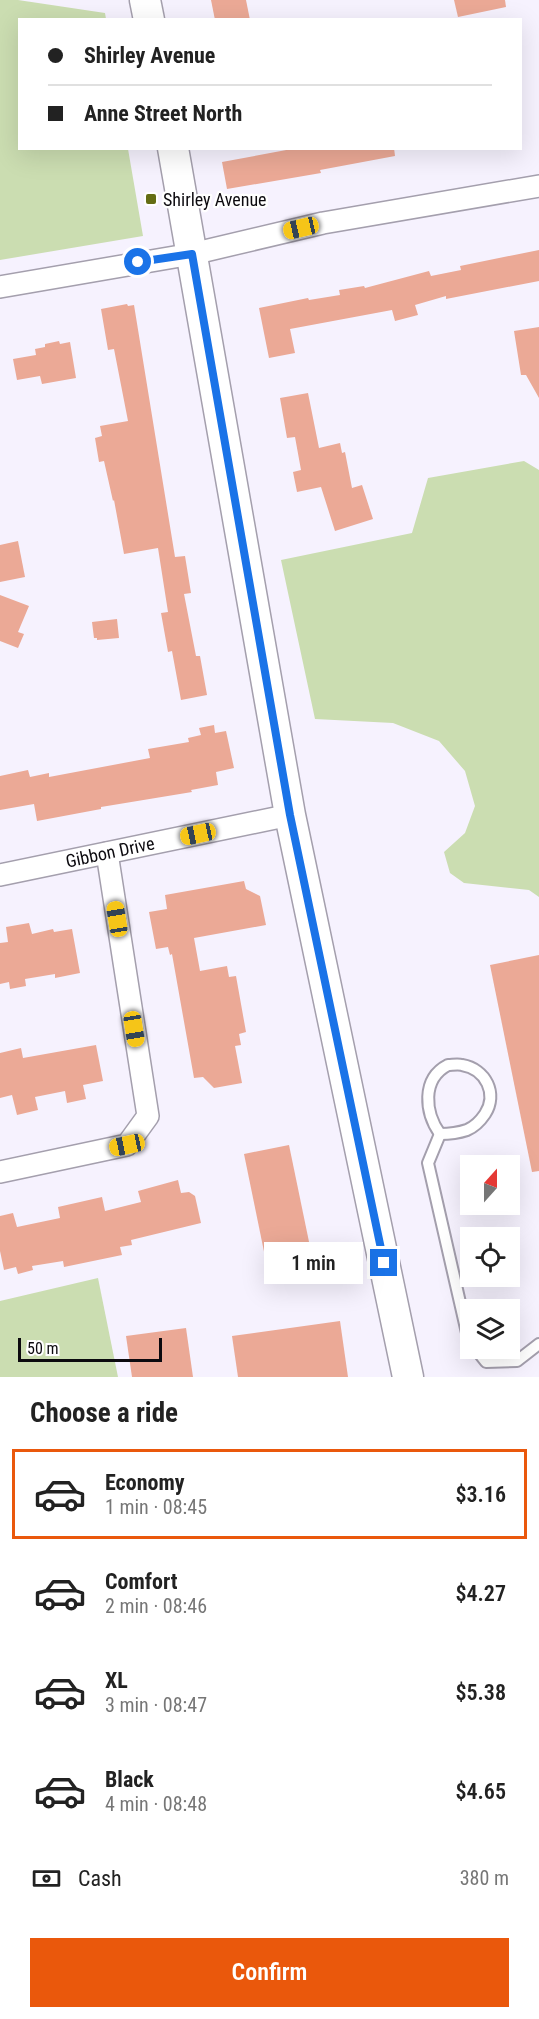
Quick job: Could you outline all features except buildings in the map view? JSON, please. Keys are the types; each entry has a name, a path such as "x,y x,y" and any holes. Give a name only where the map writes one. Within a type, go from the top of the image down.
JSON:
{"street":[{"path":"145,0 149,18"},
{"path":"173,150 290,815 408,1377"},
{"path":"0,287 192,254 323,223 539,186"},
{"name":"Gibbon Drive","path":"0,875 290,815"},
{"path":"0,1172 127,1145 148,1116 107,854"}],"lane":[{"path":"448,1065 462,1065 482,1074 490,1088 490,1101 489,1108 482,1118 470,1129 440,1134 434,1125 427,1096 439,1070 448,1065"},
{"path":"440,1134 428,1163 460,1302"},
{"path":"520,1359 539,1344"},
{"path":"484,1359 486,1362 520,1359"}],"green space":[{"path":"0,0 18,0 105,13 106,18 18,18 18,150 128,150 143,236 0,260"},
{"path":"524,461 539,470 539,897 529,890 464,883 450,873 444,852 465,833 475,806 465,771 439,741 393,723 315,719 281,560 412,533 428,478"},
{"path":"98,1278 118,1377 0,1377 0,1301"}],"place":[{"name":"Shirley Avenue","path":"151,199"}],"route":[{"path":"138,262 192,254 290,815 384,1263"}]}
